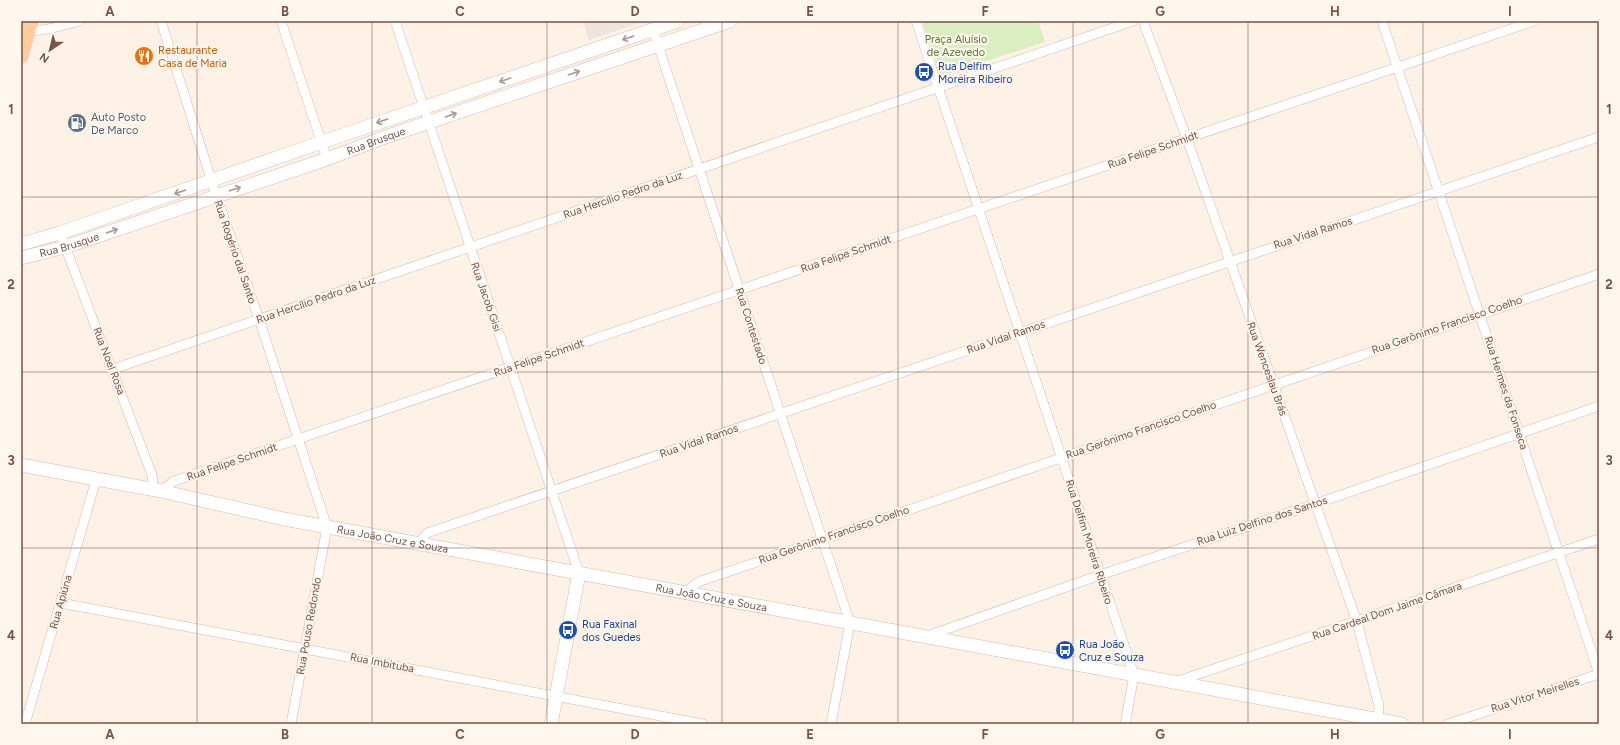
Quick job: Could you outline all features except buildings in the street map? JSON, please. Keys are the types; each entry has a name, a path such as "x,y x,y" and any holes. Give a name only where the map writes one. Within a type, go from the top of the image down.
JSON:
{"main road":[{"path":"21,56 27,27"}],"street":[{"path":"27,27 80,21"},
{"name":"Rua Rogério dal Santo","path":"161,21 211,181 259,319 327,527"},
{"path":"281,21 327,159"},
{"name":"Rua Jacob Gisi","path":"395,21 579,573"},
{"name":"Rua Brusque","path":"22,252 60,233 423,107 678,21"},
{"name":"Rua Brusque","path":"22,252 65,247 216,195 327,159 428,122 730,21"},
{"name":"Rua Delfim Moreira Ribeiro","path":"916,21 1134,675"},
{"name":"Rua Hercílio Pedro da Luz","path":"113,369 1133,21"},
{"name":"Rua Wenceslau Brás","path":"1144,21 1187,139 1356,622 1379,706 1379,722"},
{"name":"Rua Hermes da Fonseca","path":"1382,21 1599,674"},
{"name":"Rua Felipe Schmidt","path":"157,491 174,481 1534,21"},
{"name":"Rua Contestado","path":"653,30 850,623"},
{"name":"Rua Vidal Ramos","path":"418,544 427,533 1599,137"},
{"name":"Rua Noel Rosa","path":"60,233 113,369 157,491"},
{"name":"Rua Gerônimo Francisco Coelho","path":"685,593 698,582 1273,384 1599,274"},
{"name":"Rua Luiz Delfino dos Santos","path":"925,637 1100,575 1315,504 1599,406"},
{"name":"Rua João Cruz e Souza","path":"21,465 157,491 284,519 1174,682 1379,722 1402,724"},
{"name":"Rua Apiúna","path":"25,724 96,480"},
{"name":"Rua Pouso Redondo","path":"291,724 327,527"},
{"name":"Rua Cardeal Dom Jaime Câmara","path":"1174,682 1599,539"},
{"path":"551,724 579,573"},
{"name":"Rua Imbituba","path":"61,603 703,724"},
{"path":"831,724 850,623"},
{"name":"Rua Vitor Meirelles","path":"1448,724 1599,674"},
{"path":"1125,724 1134,675"},
{"path":"21,723 25,724"}],"shaded area":[{"path":"583,21 645,21 589,40"}],"green space":[{"name":"Praça Aluísio de Azevedo","path":"922,21 1038,21 1045,42 941,76"}],"place":[{"name":"Restaurante Casa de Maria","path":"144,56"},
{"name":"Rua Delfim Moreira Ribeiro","path":"924,72"},
{"name":"Auto Posto De Marco","path":"77,123"},
{"name":"Rua Faxinal dos Guedes","path":"568,630"},
{"name":"Rua João Cruz e Souza","path":"1065,650"}]}
